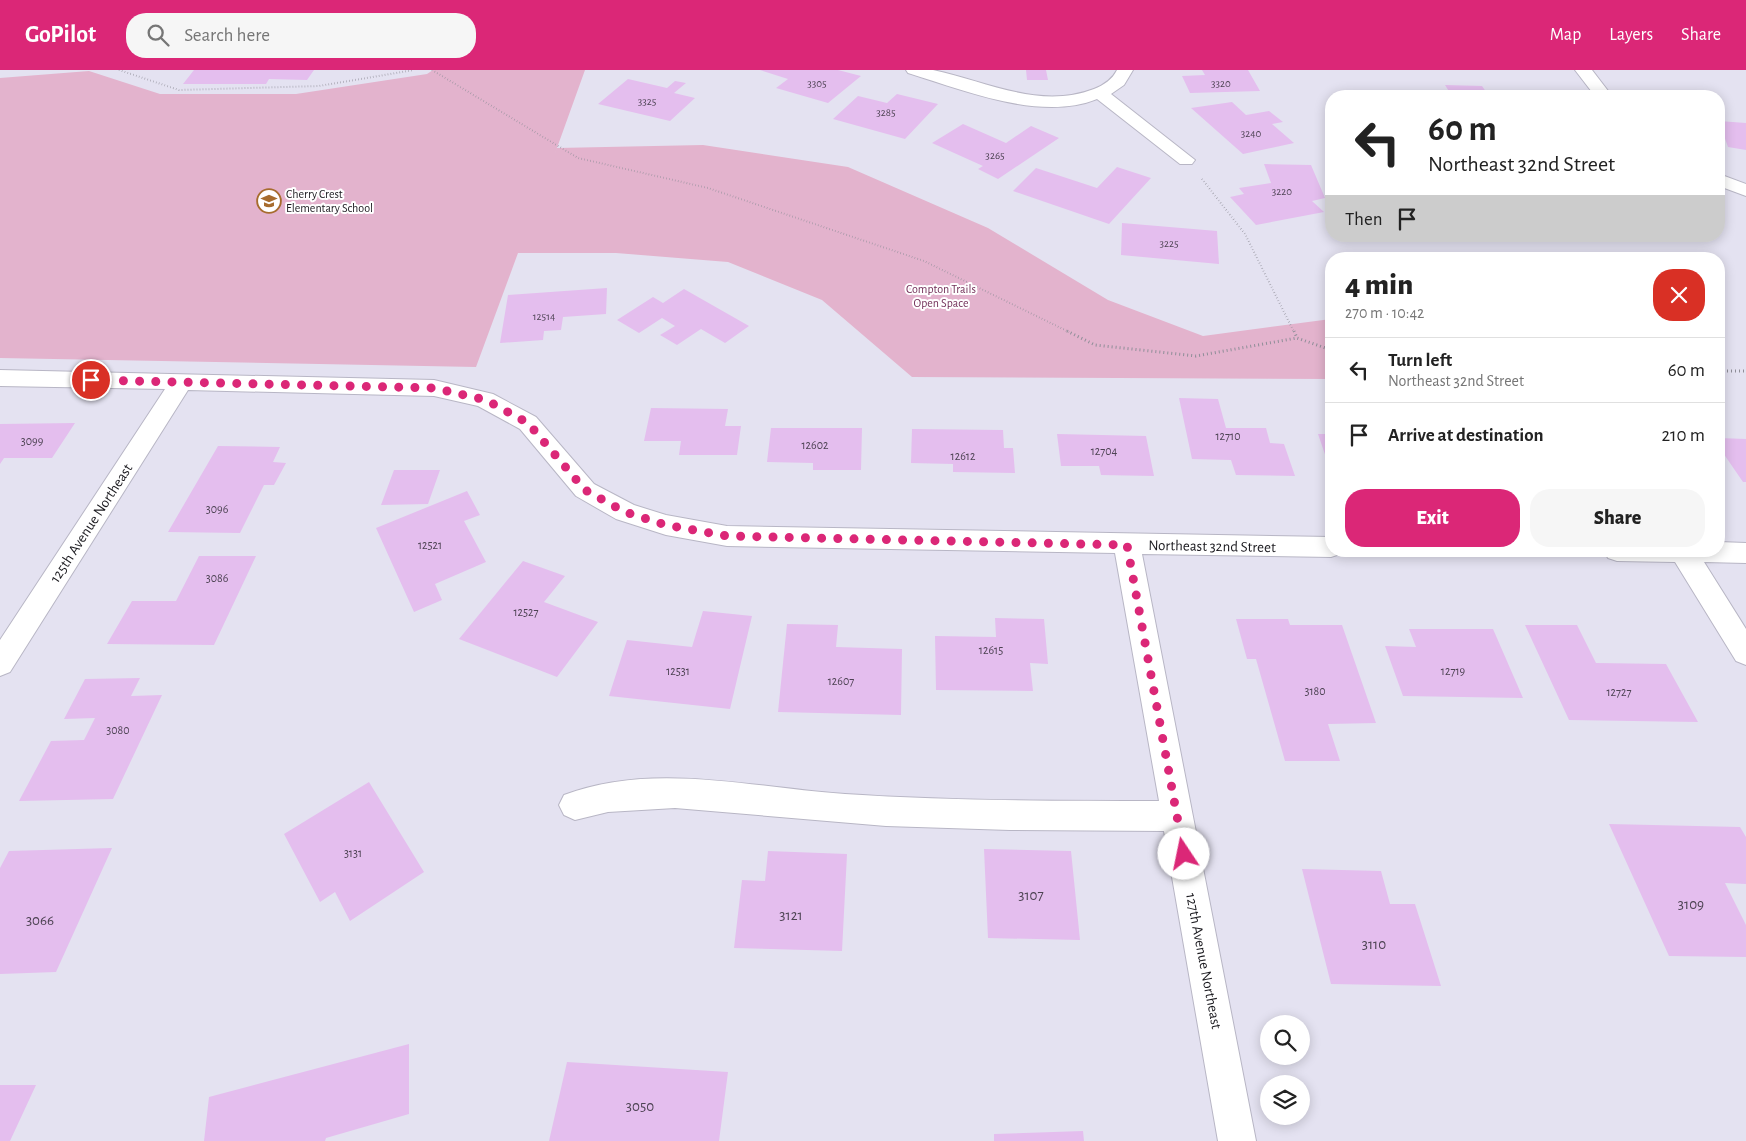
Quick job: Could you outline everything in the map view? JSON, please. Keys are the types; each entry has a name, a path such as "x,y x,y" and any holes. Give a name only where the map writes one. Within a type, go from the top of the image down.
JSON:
{"street":[{"path":"914,70 1002,95 1046,102 1079,99 1100,93 1117,84 1125,70"},
{"path":"1583,70 1599,90"},
{"path":"1100,93 1186,160"},
{"path":"1725,182 1746,190"},
{"name":"Northeast 32nd Street","path":"0,378 434,388 486,400 528,423 585,490 625,512 666,525 727,536 1325,548"},
{"name":"125th Avenue Northeast","path":"0,664 182,382"},
{"name":"127th Avenue Northeast","path":"1127,545 1238,1141"},
{"path":"1725,553 1746,553"},
{"path":"1686,557 1746,653"},
{"path":"575,805 604,796 685,793 842,809 970,816 1176,816"}],"path":[{"path":"120,70 179,90 319,86 414,70"},
{"path":"432,70 578,158 708,188 924,260 1096,345 1196,356 1297,338 1325,348"},
{"path":"1186,160 1245,234 1297,338"},
{"path":"1725,371 1746,371"}],"green space":[{"name":"Cherry Crest Elementary School","path":"433,70 585,70 553,159 557,148 703,145 848,167 988,228 1108,300 1203,336 1325,320 1325,379 912,377 822,300 728,262 616,253 518,253 476,367 0,358 0,78 89,71 160,94 296,94 427,74"}],"building":[{"path":"194,70 314,70 307,80 269,79 266,84 183,84"},
{"path":"760,70 838,70 861,76 828,103 776,88 788,79"},
{"path":"1026,70 1046,70 1048,80 1027,80"},
{"path":"1202,70 1248,70 1260,91 1190,93 1182,76 1205,75"},
{"path":"628,79 667,88 675,81 686,83 674,93 695,98 670,121 598,104"},
{"path":"1445,85 1482,86 1485,90 1448,90"},
{"path":"897,94 938,104 905,139 833,119 858,96 887,103"},
{"path":"1232,102 1246,115 1269,111 1283,122 1272,124 1294,143 1243,154 1191,108"},
{"path":"1725,121 1746,123 1746,150 1728,147 1725,139"},
{"path":"963,124 1006,143 1031,126 1059,138 998,179 978,169 983,166 932,143"},
{"path":"1264,164 1311,165 1325,198 1312,201 1324,212 1256,225 1230,197 1244,194 1239,188 1271,183"},
{"path":"1117,167 1151,178 1109,224 1013,191 1036,168 1097,188"},
{"path":"1122,223 1217,231 1219,264 1121,255"},
{"path":"607,288 606,314 563,317 561,330 544,331 543,340 500,343 508,295"},
{"path":"684,289 749,326 725,343 701,329 677,345 660,335 675,326 662,318 639,333 617,320 653,297 663,303"},
{"path":"1179,398 1218,399 1226,428 1266,428 1270,443 1284,444 1295,476 1236,475 1231,460 1192,459"},
{"path":"651,408 728,409 725,426 741,426 737,455 679,455 681,441 644,441"},
{"path":"75,423 52,458 4,458 0,464 0,424"},
{"path":"771,428 862,428 861,470 813,470 813,463 767,462"},
{"path":"912,429 1003,430 1004,448 1013,448 1015,473 953,472 953,464 911,463"},
{"path":"1057,434 1146,436 1154,476 1101,475 1099,466 1061,466"},
{"path":"1318,434 1325,434 1325,454"},
{"path":"1725,438 1746,439 1746,482 1743,482 1725,456"},
{"path":"218,446 280,447 273,462 286,463 274,485 264,485 240,533 168,532"},
{"path":"394,470 440,470 428,504 381,505"},
{"path":"467,491 480,515 464,521 486,562 435,584 442,600 414,612 376,528"},
{"path":"199,556 256,556 214,645 107,644 132,601 176,601"},
{"path":"523,561 565,576 544,602 598,622 557,677 459,639"},
{"path":"703,611 752,616 730,709 609,696 627,640 692,647"},
{"path":"995,618 1044,619 1048,664 1030,663 1033,691 936,690 935,636 996,637"},
{"path":"1236,619 1288,619 1290,625 1342,625 1376,723 1328,724 1340,761 1285,761 1256,659 1247,659"},
{"path":"787,624 838,625 836,647 902,649 901,715 778,712"},
{"path":"1525,625 1577,625 1596,663 1666,664 1698,722 1569,720"},
{"path":"1409,629 1493,629 1523,698 1403,696 1385,646 1416,647"},
{"path":"140,678 131,696 162,695 113,799 19,801 51,741 84,740 95,718 64,719 85,679"},
{"path":"369,782 424,872 350,921 335,892 320,902 284,834"},
{"path":"1609,824 1740,827 1746,837 1746,884 1725,883 1746,925 1746,957 1669,956"},
{"path":"112,848 56,972 0,974 0,868 9,851"},
{"path":"984,849 1071,851 1080,940 988,938"},
{"path":"768,851 847,854 842,951 734,948 742,880 765,881"},
{"path":"1302,869 1381,871 1390,904 1415,904 1441,986 1331,984"},
{"path":"409,1044 409,1114 326,1138 325,1141 204,1141 209,1097"},
{"path":"567,1062 728,1072 719,1141 549,1141"},
{"path":"0,1085 36,1085 10,1141 0,1141"},
{"path":"1083,1131 1084,1141 994,1141 994,1134"}],"place":[{"name":"Cherry Crest Elementary School","path":"269,201"}],"route":[{"path":"91,380 434,388 486,400 528,423 585,490 625,512 666,525 727,536 1127,545 1184,854"}],"park label":[{"name":"Compton Trails Open Space","path":"941,296"}]}
